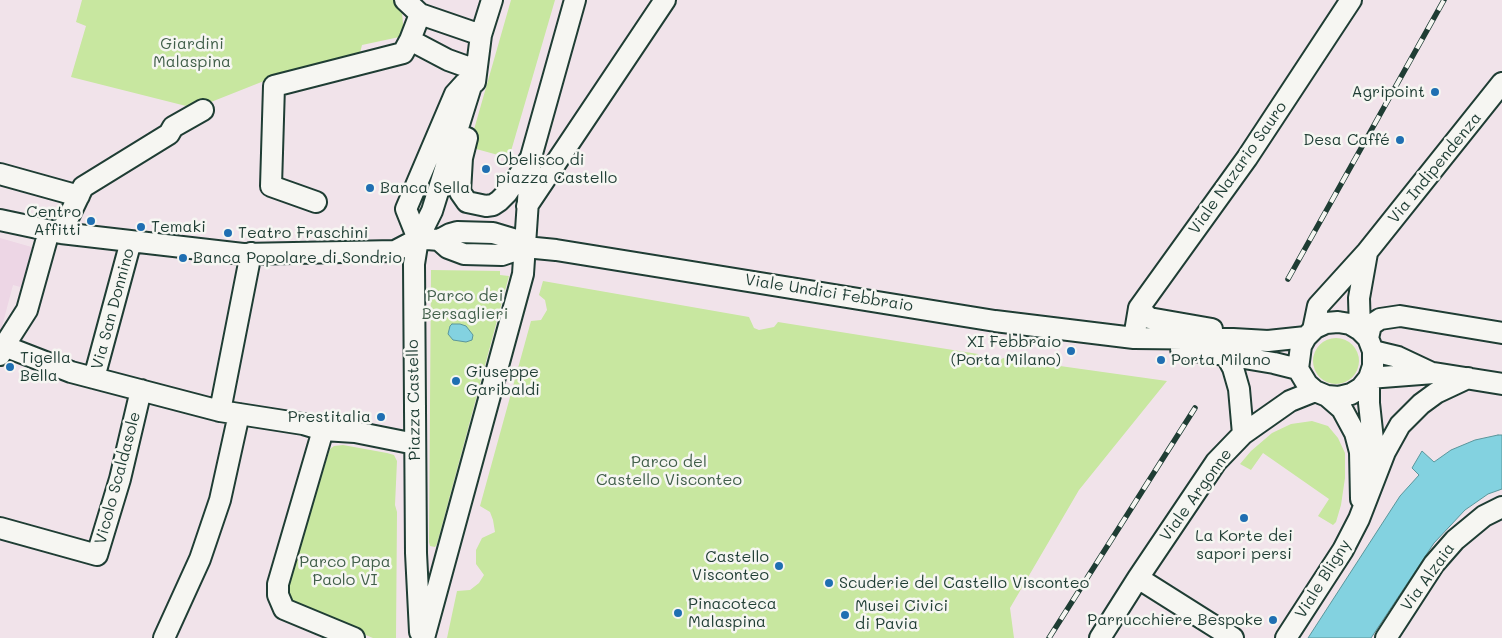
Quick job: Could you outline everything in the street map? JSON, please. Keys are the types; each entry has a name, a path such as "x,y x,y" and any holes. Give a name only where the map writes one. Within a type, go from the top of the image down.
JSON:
{"street":[{"path":"405,0 420,14 481,35"},
{"path":"492,0 481,35 469,130 460,177 460,192 463,198 467,202 478,206 493,205 507,193 531,157 575,0"},
{"name":"Viale Nazario Sauro","path":"1134,338 1139,308 1247,158 1351,0"},
{"path":"527,208 659,2"},
{"path":"316,202 271,186 274,86 404,53 420,14"},
{"path":"410,40 448,60 476,70"},
{"path":"0,220 55,232 251,253 395,251 418,238 432,211 476,70"},
{"name":"Via Indipendenza","path":"1310,333 1318,306 1367,252 1502,83"},
{"path":"203,110 173,127 169,134 83,187 55,232 27,310 2,350 71,372 220,411 303,424 323,430 355,432 415,444"},
{"name":"Piazza Castello","path":"422,638 445,561 523,274 531,157"},
{"path":"0,174 79,196"},
{"path":"418,238 439,240 448,248 464,254 496,256 525,247"},
{"name":"Piazza Castello","path":"418,238 414,264 416,553 422,638"},
{"name":"Via San Donnino","path":"94,378 131,241"},
{"name":"Viale Undici Febbraio","path":"525,247 640,263 995,320 1134,338 1148,345 1229,347 1310,333"},
{"name":"Via Indipendenza","path":"1367,252 1359,298 1367,340"},
{"path":"220,411 251,253"},
{"path":"1139,308 1149,318 1210,329 1229,347 1239,389 1243,434"},
{"path":"1434,373 1398,357 1367,340 1350,324 1338,322 1326,323 1310,333 1301,346 1298,369 1308,384 1321,394 1339,397 1351,394 1362,388 1374,366 1367,340 1371,325 1380,319 1400,316 1502,333"},
{"name":"Viale Undici Febbraio","path":"1229,347 1274,363 1298,369"},
{"path":"1369,378 1434,373 1502,384"},
{"name":"Viale Bligny","path":"1369,378 1374,477"},
{"name":"Viale Bligny","path":"1286,638 1343,550 1359,519 1385,452 1400,425 1420,404 1436,393 1468,378"},
{"name":"Vicolo Scaldasole","path":"0,528 97,555 120,478 142,390"},
{"name":"Viale Bligny","path":"1321,394 1342,409 1355,433 1360,452 1362,482 1359,519"},
{"name":"Viale Argonne","path":"1100,638 1216,462 1243,434 1290,401 1321,394"},
{"path":"164,638 200,559 220,500 239,414"},
{"path":"323,430 278,584 278,595 284,609 310,630 354,638"},
{"name":"Via Alzaia","path":"1386,638 1434,564 1455,540 1484,516 1502,507"},
{"path":"416,553 422,562 430,566 437,566 445,561"},
{"path":"1138,578 1233,638"}],"shaded area":[{"path":"0,238 35,248 24,288 13,285 0,334"}],"green space":[{"name":"Giardini Malaspina","path":"82,0 401,0 404,36 362,45 358,61 264,81 198,109 71,77 86,26 76,22"},
{"path":"511,0 555,0 509,158 469,147"},
{"name":"Parco dei Bersaglieri","path":"431,270 500,271 500,275 509,276 435,547 430,546 429,542"},
{"name":"Parco del Castello Visconteo","path":"543,281 749,317 754,328 759,330 774,327 778,322 978,354 983,362 990,365 996,364 1003,358 1167,381 1079,490 1010,608 1014,638 447,638 457,591 470,590 479,583 484,575 476,564 476,550 482,538 495,532 490,512 480,506 531,321 541,320 547,310 545,300 539,295"},
{"path":"1341,338 1353,344 1358,352 1358,370 1353,378 1345,383 1331,384 1319,378 1314,370 1313,356 1319,344 1327,339"},
{"path":"1312,421 1328,426 1338,438 1345,453 1345,478 1341,505 1336,522 1333,525 1318,516 1329,499 1263,453 1251,470 1240,464 1251,451 1272,433 1291,424"},
{"name":"Parco Papa Paolo VI","path":"343,445 394,455 397,461 395,505 397,512 396,638 373,638 298,607 288,599 287,586 330,449 334,446"}],"water":[{"path":"452,324 466,326 473,335 472,340 466,342 453,340 448,334"},
{"path":"1502,435 1502,489 1488,494 1465,510 1434,543 1371,638 1308,638 1400,496 1419,475 1412,468 1422,451 1434,462 1451,450 1475,440"}],"railway":[{"path":"1288,279 1444,0"},
{"path":"1049,638 1195,408"}],"place":[{"name":"Agripoint","path":"1435,92"},
{"name":"Desa Caffé","path":"1400,140"},
{"name":"Obelisco di piazza Castello","path":"486,169"},
{"name":"Banca Sella","path":"370,188"},
{"name":"Centro Affitti","path":"91,221"},
{"name":"Temaki","path":"141,227"},
{"name":"Teatro Fraschini","path":"228,233"},
{"name":"Banca Popolare di Sondrio","path":"183,258"},
{"name":"XI Febbraio (Porta Milano)","path":"1071,351"},
{"name":"Porta Milano","path":"1161,360"},
{"name":"Tigella Bella","path":"10,367"},
{"name":"Giuseppe Garibaldi","path":"456,381"},
{"name":"Prestitalia","path":"381,417"},
{"name":"La Korte dei sapori persi","path":"1244,518"},
{"name":"Castello Visconteo","path":"779,566"},
{"name":"Scuderie del Castello Visconteo","path":"829,583"},
{"name":"Pinacoteca Malaspina","path":"678,613"},
{"name":"Musei Civici di Pavia","path":"845,615"},
{"name":"Parrucchiere Bespoke","path":"1273,620"}]}
